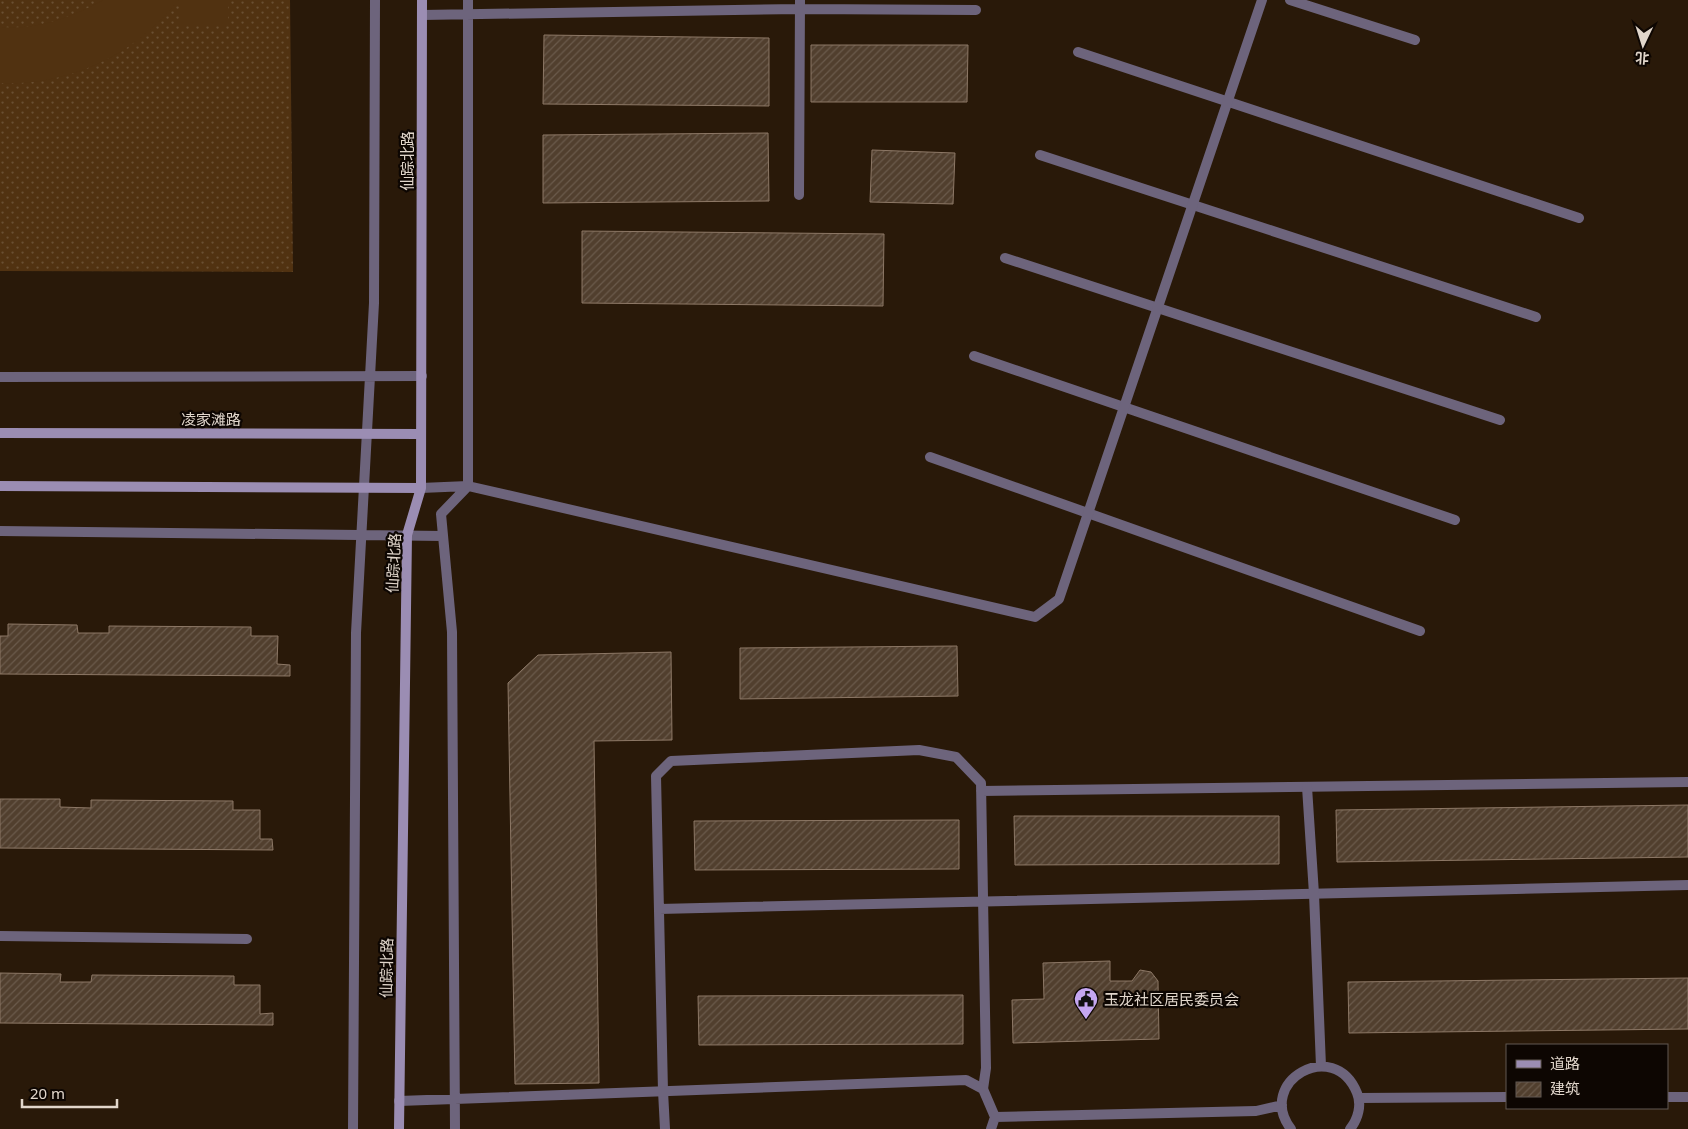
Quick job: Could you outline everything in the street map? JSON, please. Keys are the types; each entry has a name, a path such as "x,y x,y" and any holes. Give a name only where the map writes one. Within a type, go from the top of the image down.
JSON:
{"main road":[{"name":"仙踪北路","path":"400,1129 407,535 421,488 422,0"},
{"name":"凌家滩路","path":"0,433 421,434"},
{"path":"0,486 421,488"}],"street":[{"path":"353,1129 356,633 374,304 375,0"},
{"path":"455,1129 452,632 440,514 468,486 468,0"},
{"path":"421,488 468,486 1035,617 1059,599 1262,0"},
{"path":"1290,0 1415,40"},
{"path":"422,16 800,5 976,10"},
{"path":"799,195 800,5"},
{"path":"1078,52 1579,218"},
{"path":"1040,155 1536,318"},
{"path":"1005,258 1500,420"},
{"path":"974,356 1454,520"},
{"path":"0,377 422,376"},
{"path":"930,457 1420,631"},
{"path":"0,531 443,536"},
{"path":"665,1129 656,776 671,761 919,750 956,757 981,783 986,1068 983,1089 995,1117 991,1129"},
{"path":"981,791 1688,782"},
{"path":"1307,787 1314,894 1321,1066"},
{"path":"659,909 1688,885"},
{"path":"0,936 247,939"},
{"path":"1290,1129 1284,1117 1282,1104 1284,1093 1298,1073 1309,1068 1321,1066 1334,1068 1346,1075 1354,1086 1359,1098 1359,1112 1350,1129"},
{"path":"400,1101 966,1080 983,1089"},
{"path":"1359,1098 1506,1097"},
{"path":"1668,1097 1688,1097"},
{"path":"995,1117 1256,1111 1282,1104"}],"shaded area":[{"path":"0,0 290,0 293,272 0,271"},
{"path":"103,0 179,0 140,38 125,49 92,66 56,78 18,83 0,83 0,27 41,25 79,12"},
{"path":"179,0 228,0 228,24 179,24"}],"building":[{"path":"544,35 769,38 769,106 543,104"},
{"path":"811,45 968,45 967,102 811,102"},
{"path":"768,133 769,201 543,203 543,135"},
{"path":"872,150 955,153 953,204 870,202"},
{"path":"582,231 884,234 883,306 582,303"},
{"path":"8,624 77,625 78,633 109,633 109,626 251,627 251,636 278,636 277,664 290,665 290,676 0,674 0,636 8,636"},
{"path":"957,646 958,696 740,699 740,648"},
{"path":"671,652 672,740 594,741 599,1083 515,1084 508,683 538,655"},
{"path":"0,799 60,799 60,807 91,808 91,800 233,801 233,810 260,810 260,839 272,839 273,850 0,848"},
{"path":"1688,805 1688,857 1337,862 1336,810"},
{"path":"1014,816 1279,816 1279,864 1015,865"},
{"path":"959,820 959,869 695,870 694,821"},
{"name":"玉龙社区居民委员会","path":"1110,961 1110,981 1132,981 1140,970 1151,972 1158,981 1159,1039 1013,1043 1012,1000 1044,999 1043,963"},
{"path":"0,973 61,974 60,982 91,982 92,975 234,976 234,985 260,985 260,1014 273,1013 273,1025 0,1023"},
{"path":"1688,978 1688,1029 1349,1033 1348,982"},
{"path":"963,995 963,1044 699,1045 698,996"}],"place":[{"name":"玉龙社区居民委员会","path":"1086,1020"}]}
